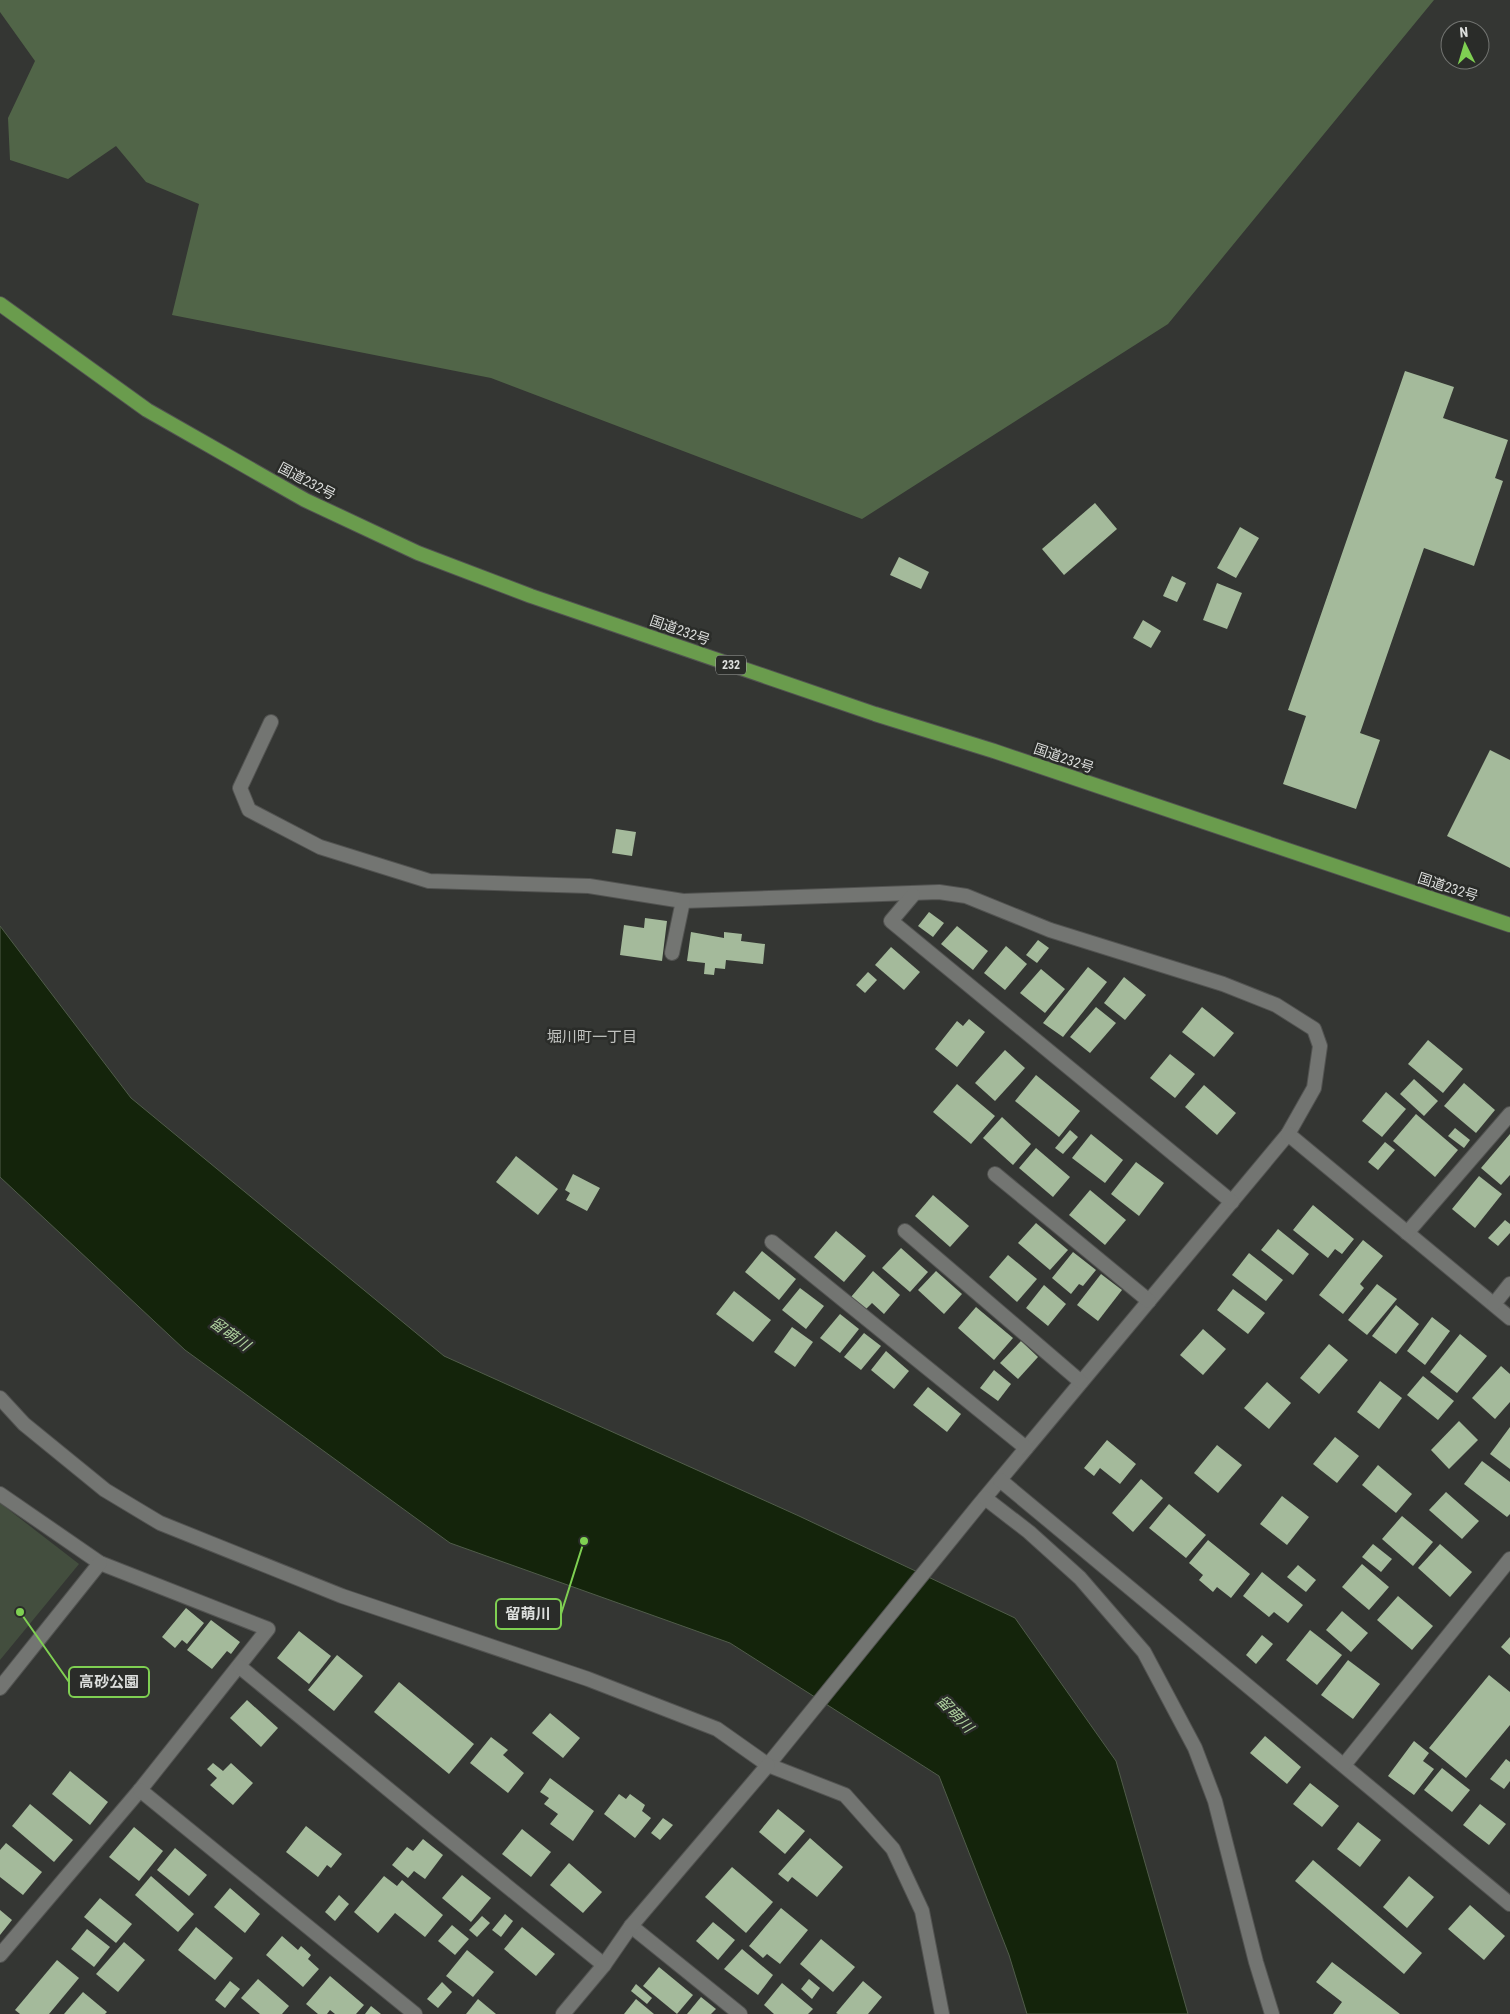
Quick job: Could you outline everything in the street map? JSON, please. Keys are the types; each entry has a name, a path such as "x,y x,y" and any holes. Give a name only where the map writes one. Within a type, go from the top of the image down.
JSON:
{"highway":[{"name":"国道232号","path":"0,304 146,410 305,500 418,553 531,596 875,714 994,751 1510,924"}],"street":[{"path":"271,722 240,788 249,810 320,846 429,881 589,886 683,901 913,895 939,892 966,896 1050,930 1223,984 1276,1005 1314,1029 1320,1046 1314,1088 1288,1134 1026,1448 768,1765 631,1926 604,1965 562,2014"},
{"path":"913,895 891,921 1232,1202"},
{"path":"672,953 683,901"},
{"path":"1407,1233 1510,1114"},
{"path":"1288,1134 1510,1318"},
{"path":"995,1174 1149,1301"},
{"path":"905,1231 1082,1382"},
{"path":"772,1242 1026,1448"},
{"path":"1494,1304 1510,1284"},
{"path":"0,1398 24,1424 105,1490 160,1524 342,1596 588,1679 717,1729 768,1765 845,1795 894,1849 922,1911 942,2014"},
{"path":"1000,1480 1510,1904"},
{"path":"0,1494 100,1563 268,1629 240,1667 140,1790 0,1955"},
{"path":"982,1502 1029,1532 1080,1578 1144,1652 1195,1748 1215,1801 1256,1962 1272,2014"},
{"path":"1344,1765 1510,1558"},
{"path":"0,1688 100,1563"},
{"path":"240,1667 434,1828 604,1965"},
{"path":"140,1790 415,2014"},
{"path":"631,1926 740,2014"}],"shaded area":[{"path":"0,0 1434,0 1168,324 862,519 491,378 172,315 199,204 146,182 116,146 68,179 10,160 8,118 35,61 0,12"},
{"path":"0,1503 79,1564 0,1660"}],"water":[{"path":"0,926 131,1098 444,1356 799,1516 1015,1618 1116,1761 1188,2014 1027,2014 1009,1955 939,1776 730,1643 450,1543 185,1350 0,1177"}],"building":[{"path":"1405,371 1454,387 1443,418 1508,440 1495,478 1503,481 1474,566 1424,548 1360,733 1380,740 1356,809 1283,784 1306,716 1288,710"},
{"path":"1095,503 1117,529 1064,575 1042,549"},
{"path":"1240,527 1259,538 1236,578 1217,568"},
{"path":"899,557 929,572 921,589 890,575"},
{"path":"1172,576 1186,583 1177,602 1163,596"},
{"path":"1217,583 1242,593 1227,629 1203,620"},
{"path":"1143,620 1161,631 1151,648 1133,638"},
{"path":"1490,750 1510,760 1510,868 1447,836"},
{"path":"616,829 636,832 632,856 612,853"},
{"path":"929,912 944,923 933,937 918,926"},
{"path":"645,918 667,921 662,961 620,955 624,925 644,928"},
{"path":"957,926 988,951 973,970 941,944"},
{"path":"691,932 724,938 724,932 742,934 741,941 765,944 763,964 726,960 725,969 715,968 714,975 704,974 705,963 687,961"},
{"path":"1038,940 1049,948 1037,963 1026,955"},
{"path":"1006,946 1027,964 1005,990 984,973"},
{"path":"891,947 920,972 904,990 875,965"},
{"path":"1088,967 1107,982 1063,1037 1043,1023"},
{"path":"1041,969 1065,989 1045,1013 1020,993"},
{"path":"868,972 877,980 865,993 856,985"},
{"path":"1124,977 1146,995 1125,1020 1104,1003"},
{"path":"1096,1007 1116,1023 1090,1053 1070,1037"},
{"path":"1202,1007 1234,1033 1214,1057 1182,1032"},
{"path":"969,1019 985,1032 957,1067 935,1049 957,1021 963,1026"},
{"path":"1428,1040 1463,1069 1443,1093 1408,1064"},
{"path":"1005,1050 1025,1068 995,1101 975,1083"},
{"path":"1170,1054 1195,1074 1175,1098 1150,1078"},
{"path":"1036,1075 1080,1111 1059,1137 1015,1101"},
{"path":"1414,1079 1438,1101 1424,1116 1400,1094"},
{"path":"1464,1083 1495,1110 1476,1133 1444,1106"},
{"path":"957,1084 995,1116 971,1144 933,1112"},
{"path":"1204,1085 1236,1113 1217,1135 1185,1107"},
{"path":"1386,1092 1406,1109 1382,1137 1362,1121"},
{"path":"1416,1114 1458,1150 1435,1177 1393,1141"},
{"path":"1002,1117 1031,1144 1013,1165 983,1138"},
{"path":"1455,1128 1470,1140 1464,1148 1448,1136"},
{"path":"1070,1130 1078,1137 1063,1154 1055,1148"},
{"path":"1091,1134 1123,1160 1105,1183 1072,1158"},
{"path":"1510,1134 1510,1175 1501,1185 1481,1168"},
{"path":"1385,1142 1395,1150 1378,1170 1368,1162"},
{"path":"1036,1148 1070,1177 1053,1197 1019,1168"},
{"path":"516,1156 558,1189 538,1215 496,1182"},
{"path":"1136,1162 1164,1183 1139,1216 1111,1194"},
{"path":"573,1174 600,1188 587,1211 566,1200 570,1193 565,1190"},
{"path":"1479,1176 1502,1194 1475,1228 1452,1209"},
{"path":"1090,1190 1126,1220 1105,1245 1069,1215"},
{"path":"933,1195 969,1226 950,1247 915,1216"},
{"path":"1313,1205 1354,1239 1342,1254 1335,1249 1328,1258 1293,1230"},
{"path":"1505,1220 1510,1224 1510,1233 1498,1246 1488,1238"},
{"path":"1036,1223 1068,1250 1050,1270 1018,1243"},
{"path":"1278,1229 1309,1254 1293,1275 1261,1250"},
{"path":"836,1231 866,1256 844,1282 814,1257"},
{"path":"1363,1240 1383,1256 1360,1284 1364,1288 1343,1314 1319,1295"},
{"path":"901,1248 928,1272 910,1292 882,1268"},
{"path":"762,1251 796,1279 779,1300 745,1272"},
{"path":"1073,1252 1096,1270 1083,1286 1079,1284 1071,1294 1052,1278"},
{"path":"1249,1253 1283,1280 1266,1301 1232,1275"},
{"path":"1008,1255 1037,1279 1017,1302 989,1277"},
{"path":"873,1271 900,1295 884,1314 872,1303 865,1310 851,1297"},
{"path":"936,1271 962,1294 944,1314 918,1290"},
{"path":"1101,1274 1122,1290 1098,1321 1077,1305"},
{"path":"1377,1284 1397,1299 1367,1335 1348,1320"},
{"path":"1044,1285 1066,1304 1048,1326 1026,1308"},
{"path":"800,1288 824,1306 806,1329 782,1310"},
{"path":"1233,1289 1265,1313 1248,1334 1217,1310"},
{"path":"734,1291 771,1320 753,1342 716,1314"},
{"path":"1396,1305 1419,1324 1396,1354 1372,1336"},
{"path":"976,1307 1013,1338 994,1360 958,1328"},
{"path":"840,1314 859,1329 840,1353 820,1338"},
{"path":"1432,1317 1450,1331 1425,1365 1407,1351"},
{"path":"792,1327 813,1342 795,1367 774,1352"},
{"path":"1203,1329 1226,1349 1203,1375 1180,1355"},
{"path":"864,1333 881,1346 861,1370 844,1357"},
{"path":"1460,1334 1487,1356 1457,1393 1430,1372"},
{"path":"1021,1341 1038,1357 1018,1379 1000,1363"},
{"path":"1329,1344 1348,1360 1319,1394 1300,1378"},
{"path":"886,1351 909,1371 894,1389 871,1370"},
{"path":"1501,1366 1510,1374 1510,1402 1495,1419 1472,1398"},
{"path":"994,1370 1011,1384 998,1401 980,1388"},
{"path":"1423,1376 1454,1401 1438,1420 1407,1395"},
{"path":"1380,1381 1402,1398 1379,1429 1357,1412"},
{"path":"1267,1382 1291,1403 1269,1429 1244,1408"},
{"path":"928,1387 961,1414 947,1432 913,1405"},
{"path":"1459,1421 1478,1440 1449,1469 1431,1450"},
{"path":"1510,1427 1510,1469 1490,1454"},
{"path":"1335,1437 1359,1456 1337,1483 1313,1464"},
{"path":"1107,1440 1136,1464 1120,1484 1100,1468 1094,1476 1084,1468"},
{"path":"1217,1445 1242,1465 1218,1493 1194,1473"},
{"path":"1482,1461 1510,1482 1510,1514 1507,1517 1464,1484"},
{"path":"1378,1465 1412,1494 1396,1513 1362,1485"},
{"path":"1141,1479 1163,1498 1133,1532 1112,1513"},
{"path":"1446,1492 1479,1521 1462,1539 1429,1510"},
{"path":"1282,1496 1309,1517 1287,1545 1260,1524"},
{"path":"1169,1504 1206,1535 1186,1558 1149,1528"},
{"path":"1402,1516 1433,1542 1413,1566 1382,1539"},
{"path":"1208,1540 1250,1574 1231,1598 1217,1587 1213,1592 1199,1580 1203,1575 1189,1563"},
{"path":"1373,1544 1392,1559 1381,1572 1362,1557"},
{"path":"1440,1544 1472,1572 1450,1597 1418,1568"},
{"path":"1362,1564 1389,1587 1369,1610 1342,1587"},
{"path":"1298,1565 1316,1580 1306,1592 1287,1577"},
{"path":"1262,1572 1303,1605 1288,1623 1274,1612 1269,1617 1243,1596"},
{"path":"1398,1596 1433,1626 1412,1650 1377,1620"},
{"path":"186,1608 204,1623 187,1644 182,1640 175,1648 162,1637"},
{"path":"1342,1611 1368,1633 1351,1652 1326,1630"},
{"path":"211,1620 240,1642 231,1654 227,1651 212,1669 187,1650"},
{"path":"1310,1630 1342,1655 1317,1685 1286,1660"},
{"path":"299,1631 331,1656 309,1684 277,1658"},
{"path":"1262,1635 1273,1644 1256,1664 1246,1655"},
{"path":"1510,1637 1510,1655 1501,1647"},
{"path":"337,1655 363,1676 334,1711 308,1690"},
{"path":"1348,1660 1380,1684 1353,1719 1321,1695"},
{"path":"1489,1675 1510,1692 1510,1725 1466,1778 1429,1748"},
{"path":"399,1682 474,1744 449,1774 374,1712"},
{"path":"247,1700 278,1728 261,1747 230,1718"},
{"path":"550,1713 580,1738 563,1758 532,1733"},
{"path":"1265,1736 1301,1767 1287,1784 1250,1753"},
{"path":"491,1737 508,1750 503,1755 524,1773 508,1793 470,1763"},
{"path":"1414,1741 1429,1753 1423,1761 1434,1769 1414,1795 1388,1776"},
{"path":"1506,1759 1510,1762 1510,1781 1504,1789 1490,1779"},
{"path":"213,1763 223,1771 231,1763 253,1783 233,1805 210,1785 217,1778 207,1769"},
{"path":"1442,1768 1470,1790 1452,1812 1424,1790"},
{"path":"70,1771 108,1802 90,1825 52,1794"},
{"path":"550,1778 594,1811 573,1841 550,1824 558,1814 544,1804 549,1798 540,1792"},
{"path":"1310,1783 1339,1806 1322,1827 1293,1804"},
{"path":"619,1794 626,1799 630,1794 645,1805 642,1811 651,1818 635,1838 604,1814"},
{"path":"30,1804 73,1840 54,1862 12,1826"},
{"path":"1480,1804 1506,1824 1489,1845 1463,1825"},
{"path":"778,1809 805,1831 785,1854 759,1832"},
{"path":"663,1818 673,1825 660,1840 651,1833"},
{"path":"1358,1822 1381,1840 1360,1867 1337,1849"},
{"path":"306,1826 342,1854 331,1868 327,1865 318,1877 286,1852"},
{"path":"134,1827 163,1851 139,1881 109,1857"},
{"path":"522,1829 551,1852 531,1877 502,1854"},
{"path":"810,1838 843,1867 817,1897 792,1877 788,1882 778,1874"},
{"path":"423,1839 443,1855 425,1879 414,1871 408,1878 392,1865 407,1847 413,1851"},
{"path":"6,1843 42,1872 23,1895 0,1877 0,1850"},
{"path":"175,1848 207,1875 189,1896 157,1870"},
{"path":"1313,1860 1422,1953 1404,1974 1295,1881"},
{"path":"569,1863 602,1892 583,1913 550,1885"},
{"path":"732,1867 773,1902 746,1933 705,1897"},
{"path":"462,1875 491,1898 471,1922 442,1898"},
{"path":"151,1876 194,1914 178,1932 135,1895"},
{"path":"384,1876 397,1886 402,1880 443,1915 425,1937 395,1913 378,1933 354,1912"},
{"path":"1409,1876 1434,1897 1407,1928 1383,1907"},
{"path":"230,1888 260,1914 245,1933 214,1907"},
{"path":"339,1895 349,1904 335,1921 325,1912"},
{"path":"100,1898 132,1924 116,1943 84,1917"},
{"path":"1470,1905 1505,1936 1484,1960 1448,1929"},
{"path":"781,1908 808,1930 780,1964 767,1954 763,1958 749,1946"},
{"path":"0,1910 12,1920 0,1935"},
{"path":"505,1914 513,1921 501,1937 492,1930"},
{"path":"482,1916 490,1923 477,1937 469,1930"},
{"path":"713,1922 735,1940 718,1960 696,1941"},
{"path":"452,1925 469,1939 455,1955 438,1941"},
{"path":"196,1927 233,1958 215,1980 178,1950"},
{"path":"522,1927 555,1954 536,1976 504,1949"},
{"path":"87,1929 110,1947 94,1967 71,1949"},
{"path":"282,1936 298,1950 301,1946 311,1955 308,1959 319,1969 303,1987 266,1955"},
{"path":"821,1939 855,1967 833,1992 800,1964"},
{"path":"124,1942 145,1960 118,1992 96,1974"},
{"path":"742,1949 773,1975 758,1995 724,1969"},
{"path":"467,1950 494,1972 473,1997 446,1976"},
{"path":"57,1960 79,1978 49,2014 20,2014 15,2010"},
{"path":"1332,1962 1400,2014 1333,2014 1342,2002 1316,1982"},
{"path":"659,1967 693,1995 677,2014 643,1986"},
{"path":"330,1976 364,2005 356,2014 335,2014 330,2010 327,2014 318,2014 306,2004"},
{"path":"258,1979 289,2006 282,2014 260,2014 241,1998"},
{"path":"809,1979 820,1988 812,1999 801,1989"},
{"path":"230,1981 240,1989 225,2008 215,2000"},
{"path":"863,1981 882,1997 868,2014 836,2013"},
{"path":"442,1982 452,1992 438,2008 427,1999"},
{"path":"782,1983 813,2009 808,2014 774,2014 764,2005"},
{"path":"636,1984 652,1998 647,2004 631,1991"},
{"path":"83,1992 107,2012 105,2014 64,2014"},
{"path":"701,1997 716,2009 711,2014 687,2014"},
{"path":"478,1999 496,2014 466,2014"},
{"path":"636,1999 654,2014 624,2014"},
{"path":"371,2006 381,2014 365,2014"}],"place":[{"name":"留萌川","path":"584,1541"},
{"name":"高砂公園","path":"20,1612"}],"district":[{"name":"堀川町一丁目","path":"592,1037"}]}
